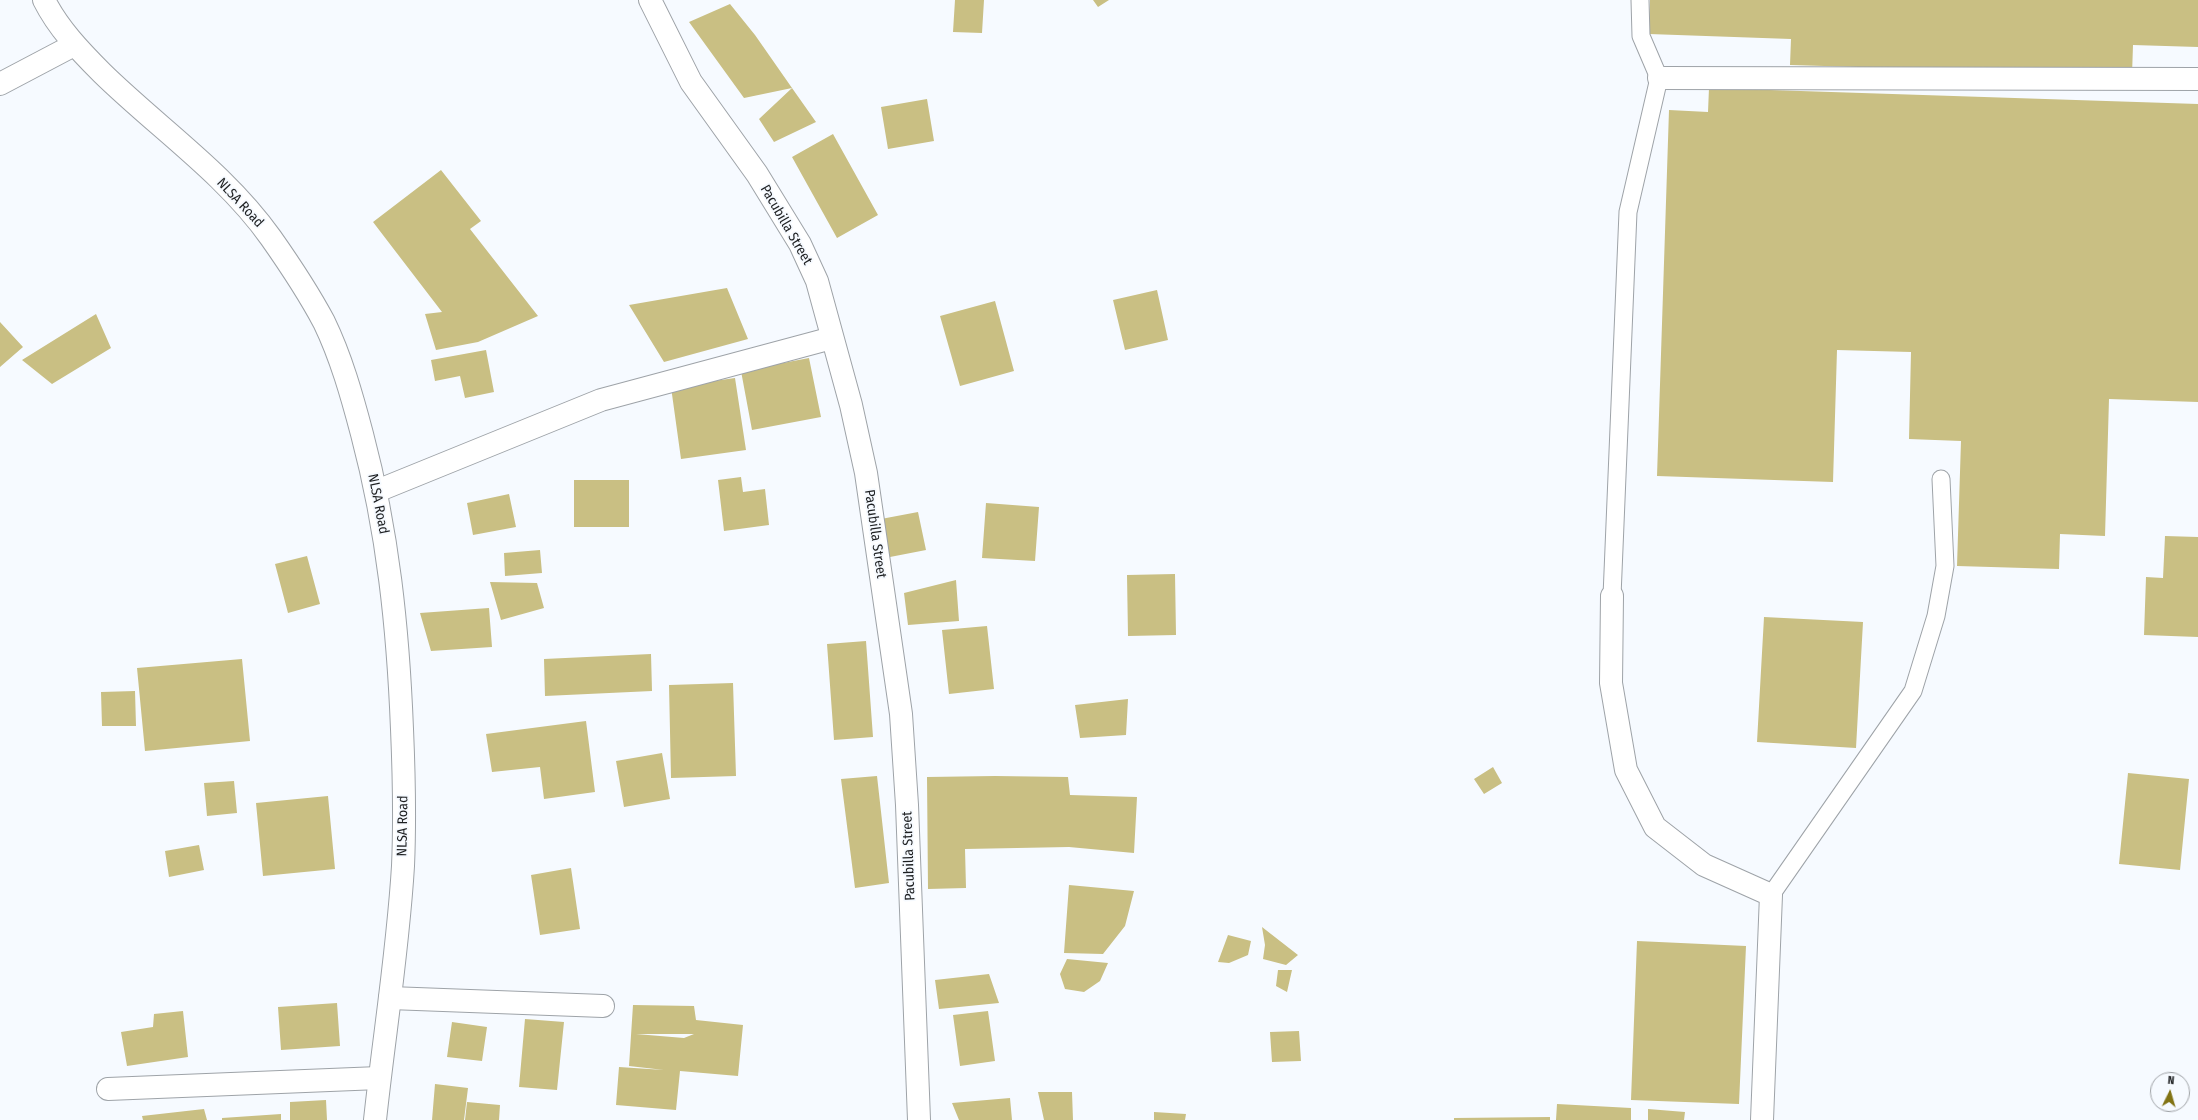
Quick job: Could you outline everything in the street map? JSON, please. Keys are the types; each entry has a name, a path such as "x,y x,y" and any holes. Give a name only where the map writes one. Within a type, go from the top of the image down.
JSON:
{"street":[{"name":"NLSA Road","path":"44,0 74,45 123,94 211,171 263,227 297,275 325,325 350,388 377,491 393,594 400,679 404,776 403,866 390,998 375,1120"},
{"name":"Pacubilla Street","path":"650,0 692,82 757,174 800,244 817,281 851,404 866,473 901,714 907,806 916,1116"},
{"path":"0,84 74,45"},
{"path":"1659,78 2198,79"},
{"path":"377,491 601,400 832,338"},
{"path":"1612,596 1611,683 1626,770 1655,826 1704,865 1771,895 1762,1120"},
{"path":"390,998 603,1006"},
{"path":"108,1089 379,1078"}],"lane":[{"path":"1612,596 1628,212 1659,78 1641,36 1640,0"},
{"path":"1771,895 1912,691 1936,616 1945,566 1941,479"}],"building":[{"path":"955,0 984,0 982,33 953,32"},
{"path":"1093,0 1109,0 1098,7"},
{"path":"1650,0 2198,0 2198,47 2133,45 2132,75 1790,65 1791,39 1649,34"},
{"path":"730,4 755,35 792,88 744,98 689,22"},
{"path":"792,88 816,122 774,142 759,119"},
{"path":"1709,88 2198,104 2198,402 2109,399 2105,536 2060,534 2059,569 1957,566 1961,441 1909,439 1911,352 1837,350 1833,482 1657,476 1669,110 1708,112"},
{"path":"927,99 934,141 888,149 881,107"},
{"path":"833,134 878,215 837,238 792,157"},
{"path":"441,170 481,221 470,229 538,316 478,342 436,350 425,314 442,312 373,222"},
{"path":"727,288 748,339 664,362 629,305"},
{"path":"1157,290 1168,340 1125,350 1113,300"},
{"path":"995,301 1014,371 960,386 940,316"},
{"path":"96,314 111,348 52,384 22,360"},
{"path":"0,322 23,347 0,367"},
{"path":"486,350 494,392 465,398 460,376 435,381 431,360"},
{"path":"809,358 821,417 752,430 741,371"},
{"path":"735,378 746,450 681,459 671,387"},
{"path":"741,477 743,492 765,489 769,525 724,531 718,480"},
{"path":"574,480 629,480 629,527 574,527"},
{"path":"509,494 516,527 473,535 467,503"},
{"path":"986,503 1039,507 1035,561 982,558"},
{"path":"918,512 926,550 890,557 881,519"},
{"path":"2165,536 2198,537 2198,637 2144,635 2146,577 2163,578"},
{"path":"540,550 542,573 505,576 504,553"},
{"path":"307,556 320,604 288,613 275,564"},
{"path":"1175,574 1176,635 1128,636 1127,575"},
{"path":"956,580 959,621 908,625 904,593"},
{"path":"490,582 537,583 544,608 501,620"},
{"path":"489,608 492,647 431,651 420,613"},
{"path":"1764,617 1863,622 1856,748 1757,742"},
{"path":"987,626 994,689 949,694 942,630"},
{"path":"866,641 873,737 834,740 827,644"},
{"path":"651,654 652,691 545,696 544,659"},
{"path":"242,659 250,741 145,751 137,668"},
{"path":"733,683 736,776 671,778 669,685"},
{"path":"135,691 136,726 102,726 101,692"},
{"path":"1128,699 1126,735 1080,738 1075,705"},
{"path":"586,721 595,792 544,799 540,767 492,772 486,734"},
{"path":"662,753 670,799 624,807 616,761"},
{"path":"1493,767 1502,783 1484,794 1474,779"},
{"path":"2128,773 2189,779 2180,870 2119,864"},
{"path":"877,776 889,883 855,888 841,779"},
{"path":"927,777 1068,777 1070,795 1137,797 1134,853 1069,847 965,849 966,888 928,889"},
{"path":"234,781 237,813 207,816 204,783"},
{"path":"328,796 335,869 263,876 256,803"},
{"path":"199,845 204,870 169,877 165,851"},
{"path":"571,868 580,929 540,935 531,875"},
{"path":"1069,885 1134,891 1125,926 1103,954 1064,953"},
{"path":"1262,927 1298,955 1286,965 1263,959 1265,945"},
{"path":"1228,935 1251,941 1248,955 1229,963 1218,962"},
{"path":"1637,941 1746,946 1739,1104 1631,1100"},
{"path":"1067,959 1108,963 1100,981 1084,992 1065,989 1060,974"},
{"path":"1278,970 1292,970 1287,992 1276,986"},
{"path":"989,974 999,1003 939,1009 935,980"},
{"path":"337,1003 340,1046 281,1050 278,1007"},
{"path":"633,1005 694,1006 696,1020 743,1025 738,1076 680,1071 676,1110 616,1105 619,1067 664,1070 629,1066","holes":["636,1034 694,1034 684,1038"]},
{"path":"183,1011 188,1057 127,1066 121,1032 153,1027 154,1014"},
{"path":"988,1011 995,1061 960,1066 953,1015"},
{"path":"525,1019 564,1022 557,1090 519,1087"},
{"path":"452,1022 487,1027 482,1061 447,1057"},
{"path":"1299,1031 1301,1061 1272,1062 1270,1032"},
{"path":"435,1084 468,1088 464,1120 432,1120"},
{"path":"1038,1092 1072,1092 1073,1120 1044,1120"},
{"path":"1010,1098 1012,1120 959,1120 952,1103"},
{"path":"326,1100 327,1120 290,1120 290,1102"},
{"path":"467,1102 500,1105 499,1120 465,1120"},
{"path":"1557,1104 1631,1108 1631,1120 1556,1120"},
{"path":"204,1109 207,1120 143,1120 142,1116"},
{"path":"1648,1109 1685,1112 1684,1120 1648,1120"},
{"path":"1154,1112 1186,1114 1185,1120 1154,1120"},
{"path":"281,1114 281,1120 222,1120 222,1118"},
{"path":"1550,1117 1550,1120 1454,1120 1454,1118"}]}
